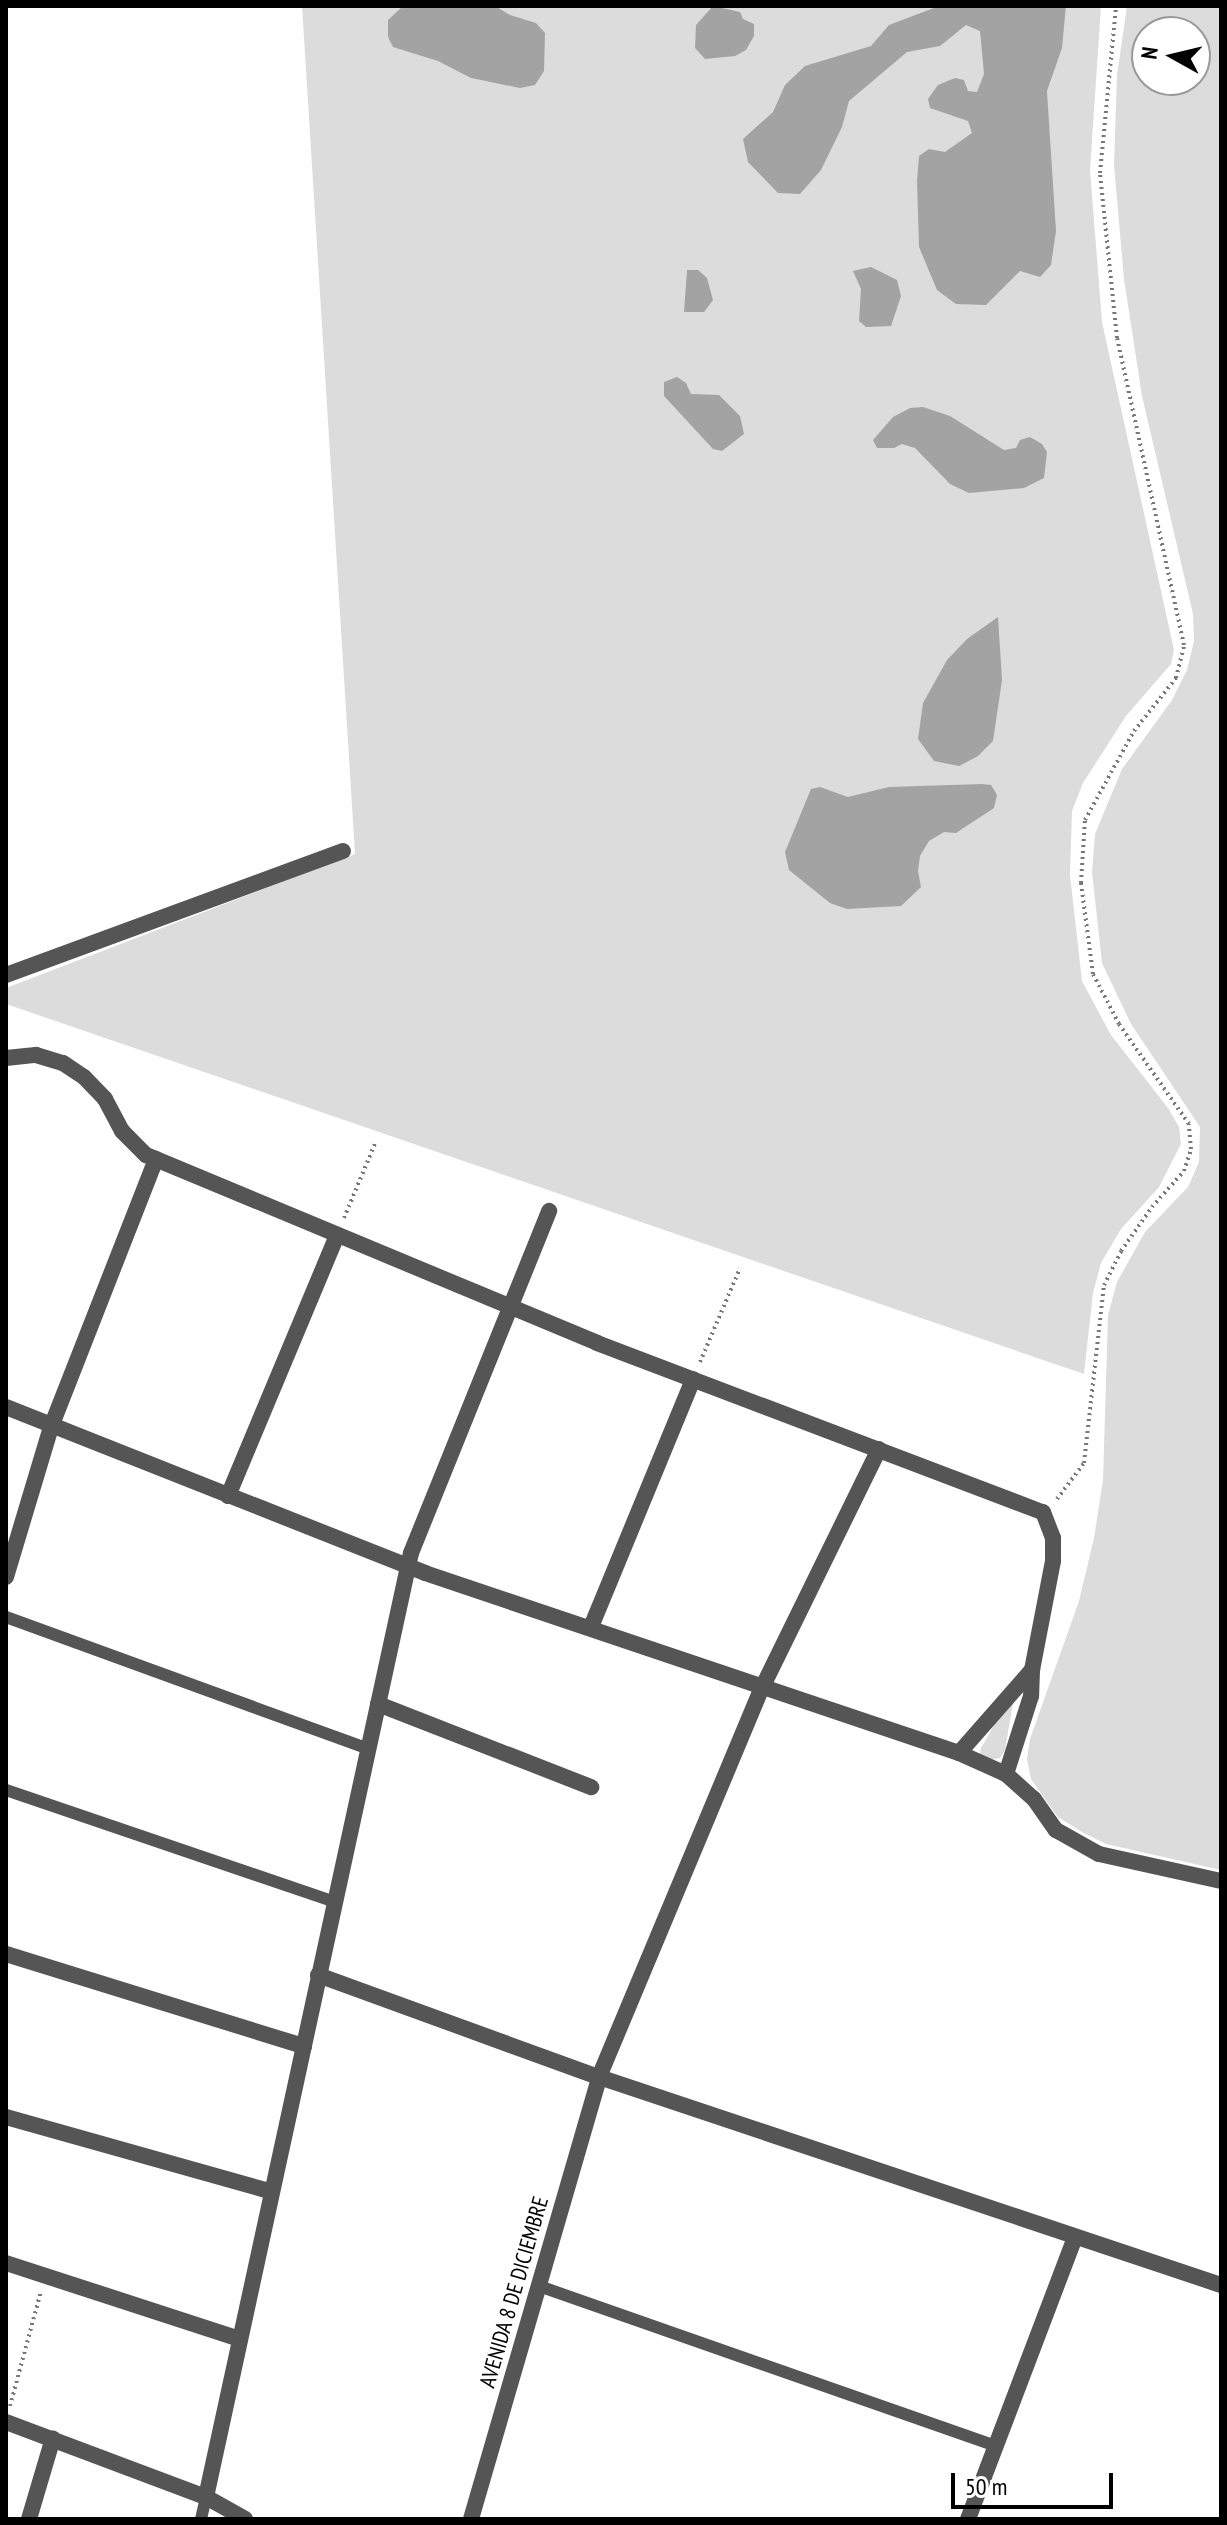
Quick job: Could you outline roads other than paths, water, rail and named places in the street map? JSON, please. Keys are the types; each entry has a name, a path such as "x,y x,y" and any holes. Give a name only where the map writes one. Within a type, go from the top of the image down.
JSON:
{"street":[{"path":"6,975 343,851"},
{"path":"6,1058 36,1055 63,1063 84,1077 105,1099 122,1131 146,1155 512,1307 1043,1512 1053,1538 1053,1561 1032,1670 1028,1710 1006,1774"},
{"path":"6,1577 51,1427 156,1159"},
{"path":"206,2497 408,1566 549,1211"},
{"path":"228,1496 337,1235"},
{"path":"591,1627 693,1379"},
{"path":"6,1407 408,1566 959,1753 1006,1774 1034,1799 1056,1830 1099,1854 1221,1881"},
{"name":"AVENIDA 8 DE DICIEMBRE","path":"471,2519 599,2077 762,1688 879,1449"},
{"path":"959,1753 1032,1670"},
{"path":"378,1704 591,1787"},
{"path":"6,1954 304,2046"},
{"path":"318,1975 599,2077 1221,2285"},
{"path":"6,2117 272,2192"},
{"path":"968,2519 1075,2237"},
{"path":"6,2263 240,2339"},
{"path":"6,2421 206,2497 245,2519"},
{"path":"29,2519 53,2438"}],"lane":[{"path":"6,1617 368,1749"},
{"path":"6,1790 335,1902"},
{"path":"539,2286 995,2446"},
{"path":"201,2519 206,2497"}]}
